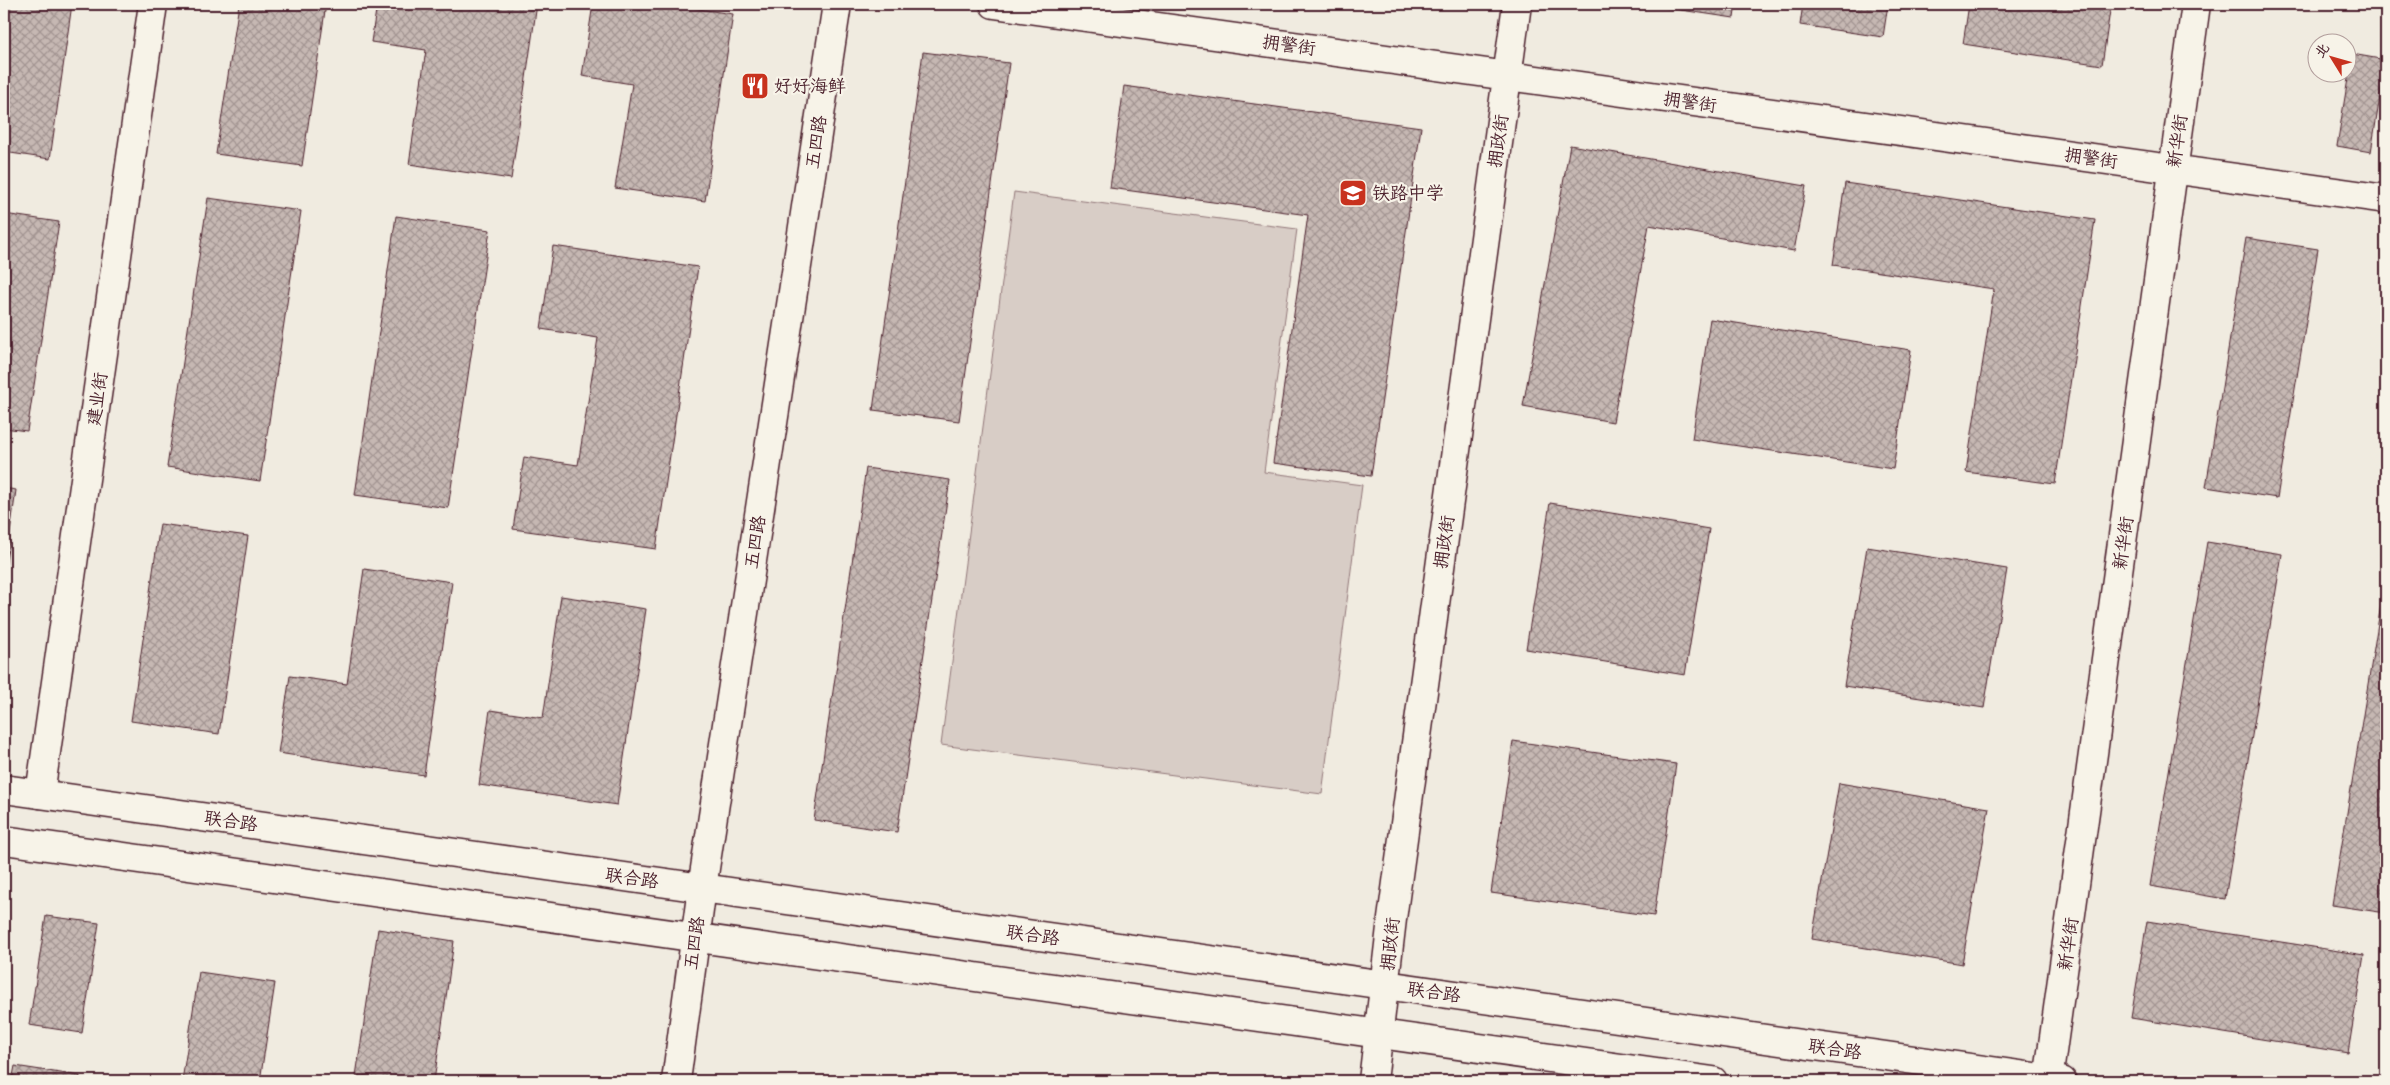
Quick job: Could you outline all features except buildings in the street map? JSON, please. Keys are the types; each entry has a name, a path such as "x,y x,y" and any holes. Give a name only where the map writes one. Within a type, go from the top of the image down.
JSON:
{"main road":[{"name":"建业街","path":"40,794 153,4"},
{"name":"五四路","path":"676,1081 702,888 837,4"},
{"name":"拥警街","path":"994,4 2386,199"},
{"name":"拥政街","path":"1373,1081 1394,909 1517,4"},
{"name":"新华街","path":"2053,1081 2196,4"},
{"name":"联合路","path":"4,789 2053,1081"},
{"path":"4,840 1712,1081"}],"shaded area":[{"path":"1014,192 1297,229 1264,472 1362,485 1322,794 941,745"}],"place":[{"name":"好好海鲜","path":"755,86"},
{"name":"铁路中学","path":"1353,193"}]}
